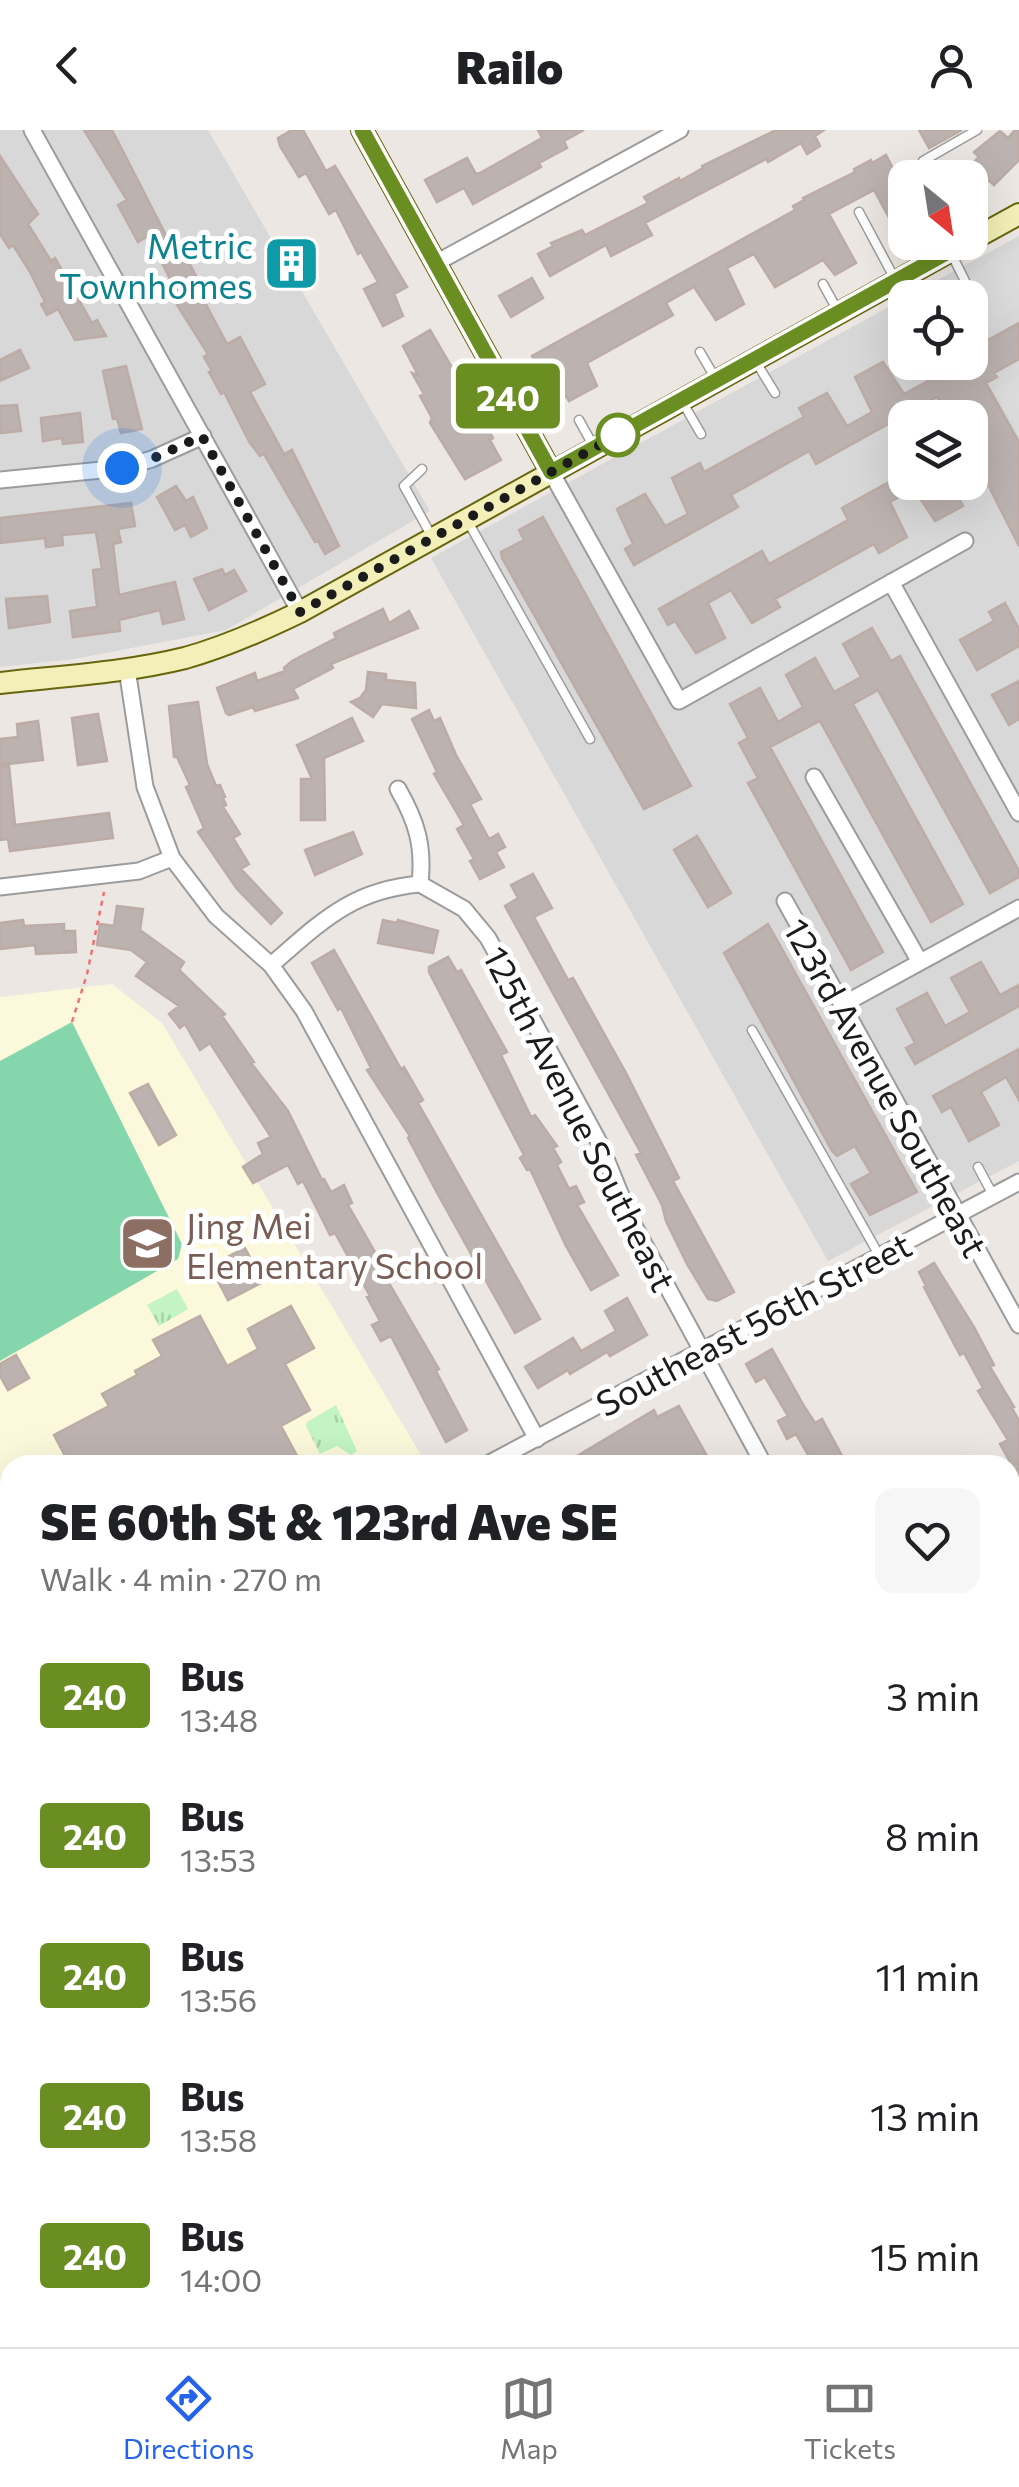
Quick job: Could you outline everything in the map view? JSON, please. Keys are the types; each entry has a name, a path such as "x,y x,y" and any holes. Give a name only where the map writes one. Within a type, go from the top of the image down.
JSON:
{"street":[{"path":"32,130 300,612"},
{"path":"362,130 679,701 965,541"},
{"path":"434,264 680,130"},
{"path":"988,231 1019,214"},
{"path":"898,280 934,260"},
{"path":"0,683 127,670 219,647 300,612 888,285"},
{"path":"0,480 122,468 202,436"},
{"path":"892,582 1019,813"},
{"path":"127,670 145,786 172,858 216,916 272,966 304,1011 537,1438"},
{"path":"814,777 920,962"},
{"path":"272,966 348,902 393,886 420,884 422,848 418,829 398,790"},
{"path":"0,887 139,872 172,858"},
{"name":"125th Avenue Southeast","path":"420,884 464,909 488,938 600,1144 632,1220 759,1455"},
{"name":"123rd Avenue Southeast","path":"785,901 1019,1325"},
{"path":"842,1005 1019,908"},
{"name":"Southeast 56th Street","path":"505,1455 1019,1182"}],"lane":[{"path":"924,160 977,130"},
{"path":"859,212 895,280"},
{"path":"823,284 839,313"},
{"path":"700,352 716,380"},
{"path":"754,360 775,392"},
{"path":"681,400 701,434"},
{"path":"579,420 594,448"},
{"path":"422,470 404,486 432,538"},
{"path":"466,518 590,738"},
{"path":"752,1030 879,1256"},
{"path":"978,1167 994,1195"}],"path":[{"path":"72,1022 87,974 107,876"}],"shaded area":[{"path":"0,130 208,130 430,511 226,630 74,659 0,667"},
{"path":"1019,236 1019,1161 828,1261 431,558 888,307 888,380 988,380 988,280 937,280 975,260 988,260 988,253"},
{"path":"1019,246 1019,307 996,320 999,326 988,331 988,280 955,280"},
{"path":"1019,376 1019,436 994,390"},
{"name":"Jing Mei Elementary School","path":"112,984 162,1023 421,1455 0,1455 0,997"}],"green space":[{"path":"72,1022 182,1244 178,1259 0,1361 0,1061"},
{"path":"177,1289 188,1309 159,1326 147,1305"},
{"path":"336,1405 357,1451 351,1455 337,1446 320,1454 306,1426"}],"building":[{"path":"84,130 112,130 171,245 178,242 227,344 240,337 265,384 250,392 284,454 292,450 339,546 325,554 264,454 260,456 250,443 209,372 212,371 204,357 208,354 177,305 182,302 148,236 138,242 118,205 127,200"},
{"path":"292,130 303,130 326,171 335,166 407,287 394,294 403,316 383,326 364,289 378,282 361,252 358,254 336,210 329,214 306,173 299,177 280,146 278,138"},
{"path":"538,130 584,130 564,141 567,148 539,163 541,167 473,204 464,188 437,202 425,180 467,158 476,174 480,173 542,138"},
{"path":"776,130 824,130 815,136 820,146 807,154 801,143 768,162 766,159 645,223 652,235 611,256 606,245 550,276 538,254 553,246 551,243 582,230 585,235 648,203 644,197"},
{"path":"919,130 962,130 929,148"},
{"path":"1019,130 1019,160 994,185 988,180 988,160 976,160 979,157 974,152 1000,131 1008,138"},
{"path":"886,155 889,160 888,216 874,190 829,214 856,263 835,275 823,260 775,287 754,254 727,268 744,304 716,320 694,287 666,303 673,315 587,363 597,386 569,401 548,368 541,372 532,356 795,210 793,206 803,198 855,172 854,169 871,160 872,163"},
{"path":"0,156 38,214 28,224 51,261 55,258 92,323 97,320 106,336 75,340 58,309 47,315 30,272 13,245 9,248 0,234"},
{"path":"532,278 543,298 511,317 499,296"},
{"path":"1019,323 1019,359 994,373 997,377 986,383 1019,442 1019,546 988,485 988,400 937,397 888,400 888,424 816,464 809,451 731,495 738,507 634,565 625,549 633,544 617,509 645,494 665,526 688,514 672,478 700,463 704,472 804,417 799,408 827,393 847,426 872,412 855,377 883,362 888,380 895,380 904,394 928,380 988,380 988,340"},
{"path":"430,330 493,438 490,440 501,460 465,479 430,423 432,418 420,396 424,394 412,373 418,375 403,346"},
{"path":"20,350 29,368 0,381 0,360"},
{"path":"126,366 142,429 121,433 117,418 113,419 103,371"},
{"path":"17,405 21,431 0,433 0,406"},
{"path":"80,413 83,442 63,444 62,438 43,441 41,418"},
{"path":"888,482 888,500 894,500 890,502 907,537 879,553 874,544 775,599 780,607 752,623 731,590 708,603 725,638 696,653 675,621 668,625 659,609 762,551 769,564 848,520 842,508"},
{"path":"176,486 186,501 193,497 207,528 191,537 185,525 175,530 157,497"},
{"path":"921,500 960,500 963,506 935,521"},
{"path":"131,503 135,526 118,529 121,542 113,544 119,595 175,582 184,619 163,624 160,610 119,620 120,631 73,637 70,611 97,607 93,570 102,569 96,532 62,535 63,545 46,547 45,538 0,543 0,518"},
{"path":"543,517 691,786 644,809 502,558 501,552 524,540 519,530"},
{"path":"222,569 225,575 234,570 246,591 209,610 194,579"},
{"path":"47,596 50,622 9,628 6,599"},
{"path":"1005,603 1019,629 1019,646 977,670 960,640 994,621 989,612"},
{"path":"383,609 389,623 409,611 418,628 331,664 333,668 293,689 298,698 255,711 253,707 226,713 217,688 255,673 257,681 285,671 292,661 336,638 334,633"},
{"path":"872,628 891,661 900,656 1019,877 990,893 878,690 853,704 963,904 931,922 820,721 770,747 883,952 851,970 748,783 758,778 739,743 748,738 730,704 760,688 778,722 803,707 786,675 815,658 834,692 861,677 843,644"},
{"path":"368,672 386,674 386,680 415,683 416,708 382,704 373,717 351,702 366,690"},
{"path":"1019,681 1019,719 1009,725 992,695"},
{"path":"198,702 207,764 225,797 223,807 240,834 233,838 249,864 241,869 282,913 271,924 237,889 198,832 204,828 186,787 190,785 174,757 169,706"},
{"path":"429,710 434,721 440,718 481,799 470,804 489,839 498,834 505,847 496,852 504,867 480,879 457,829 464,825 434,774 437,772 412,719"},
{"path":"98,714 107,761 78,765 72,718"},
{"path":"352,718 363,741 324,758 325,820 301,820 301,779 312,779 297,745"},
{"path":"38,721 43,760 0,765 0,739 18,737 17,724"},
{"path":"9,766 15,825 109,813 113,838 10,851 8,839 0,840 0,767"},
{"path":"353,832 362,854 315,875 305,850"},
{"path":"697,836 731,893 708,907 674,850"},
{"path":"533,874 552,908 534,917 626,1073 679,1178 673,1181 734,1292 717,1301 708,1299 687,1264 636,1155 641,1153 505,906 518,898 511,885"},
{"path":"117,906 143,909 140,930 184,962 179,970 225,1014 222,1016 254,1062 251,1063 288,1111 322,1180 331,1192 344,1185 352,1203 348,1205 379,1259 376,1261 439,1369 436,1371 467,1430 446,1442 391,1336 381,1341 372,1325 380,1321 367,1297 370,1296 335,1233 330,1235 303,1181 298,1184 288,1165 253,1183 243,1167 263,1154 258,1143 271,1137 210,1043 200,1050 185,1024 180,1028 169,1014 179,1006 136,976 147,962 131,950 97,945 100,924 114,926"},
{"path":"23,920 24,926 64,924 64,931 75,931 76,952 36,954 35,945 0,949 0,923"},
{"path":"383,920 438,931 433,953 378,943"},
{"path":"768,924 917,1192 870,1215 851,1184 871,1173 855,1146 837,1156 832,1151 724,953"},
{"path":"334,950 401,1069 404,1067 423,1100 418,1103 540,1319 515,1333 410,1136 367,1070 371,1068 341,1008 338,1010 312,963"},
{"path":"448,957 457,972 461,970 507,1052 501,1055 531,1117 535,1115 557,1146 553,1148 561,1162 557,1165 569,1189 576,1186 584,1202 577,1205 618,1275 591,1290 530,1169 520,1158 524,1155 429,972 429,967"},
{"path":"981,962 1000,995 1019,985 1019,1006 915,1064 906,1048 915,1043 897,1009 927,993 945,1026 970,1012 951,978"},
{"path":"1019,1049 1019,1100 1006,1077 981,1092 999,1125 969,1141 951,1107 942,1112 933,1096"},
{"path":"148,1084 176,1135 159,1145 130,1093"},
{"path":"245,1248 263,1282 228,1300 210,1266"},
{"path":"934,1263 974,1327 1019,1421 1019,1455 1006,1455 1000,1444 1008,1440 978,1391 983,1388 964,1353 960,1355 919,1272"},
{"path":"627,1298 647,1335 570,1374 568,1370 538,1388 525,1367 573,1338 581,1351 616,1331 605,1311"},
{"path":"291,1306 314,1348 285,1364 310,1410 281,1426 297,1455 65,1455 54,1435 109,1406 102,1394 162,1356 153,1340 200,1316 227,1366 258,1349 248,1329"},
{"path":"772,1349 815,1423 822,1419 842,1455 808,1455 796,1434 787,1439 778,1421 788,1416 765,1377 756,1382 746,1364"},
{"path":"16,1355 29,1378 8,1390 0,1376 0,1364"},
{"path":"679,1406 706,1455 579,1455 654,1410 657,1417"}],"bus line":[{"name":"240","path":"362,130 551,472 934,260"}],"place":[{"name":"Metric Townhomes","path":"292,264"},
{"name":"Jing Mei Elementary School","path":"147,1244"}],"route":[{"path":"122,468 202,436 300,612 623,432 618,435"}]}
